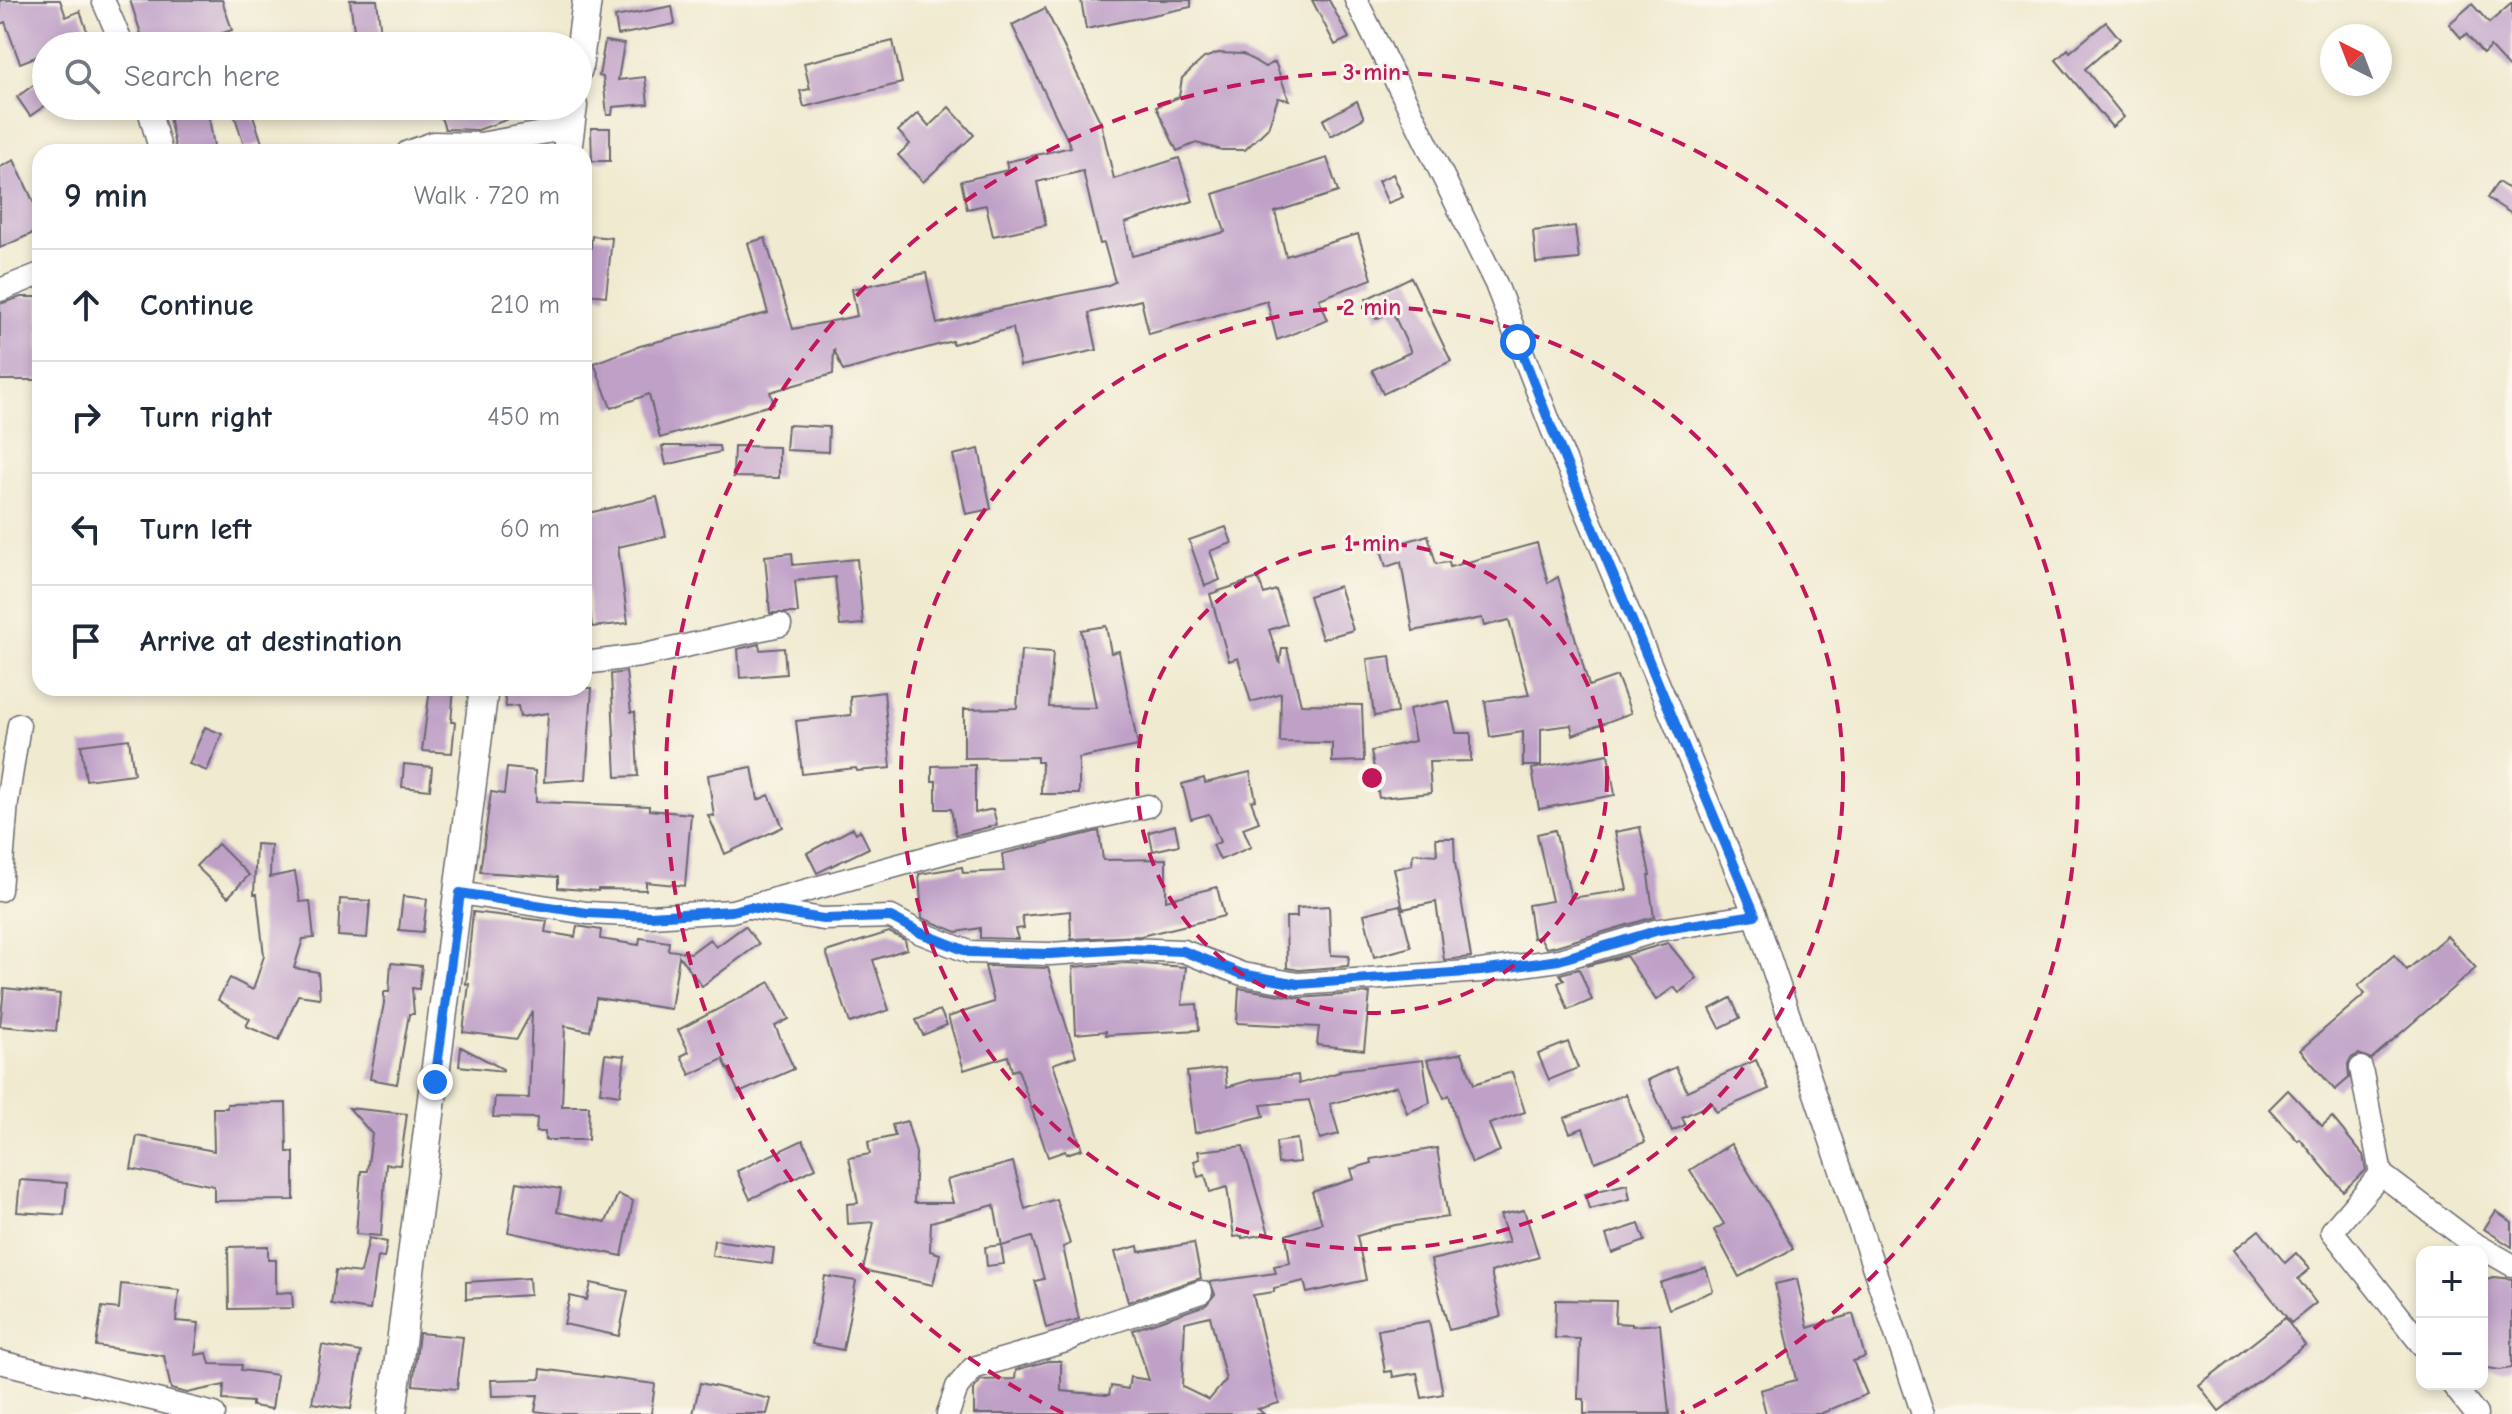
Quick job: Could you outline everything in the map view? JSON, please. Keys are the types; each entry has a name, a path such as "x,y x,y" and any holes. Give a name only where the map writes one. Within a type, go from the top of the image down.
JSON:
{"main road":[{"path":"583,32 587,0"},
{"path":"392,1414 483,696"}],"street":[{"path":"103,0 117,32"},
{"path":"1356,0 1496,284 1552,429 1755,915 1890,1308 1923,1414"},
{"path":"152,120 159,144"},
{"path":"430,144 480,144 570,129"},
{"path":"0,290 32,277"},
{"path":"592,662 640,656 780,625"},
{"path":"0,890 7,802 19,725"},
{"path":"460,893 587,913 650,916 732,911 954,850 1148,806"},
{"path":"749,907 823,919 891,917 969,952 1183,951 1242,974 1298,984 1481,971 1559,960 1659,930 1755,915"},
{"path":"2361,1068 2381,1174 2468,1240 2512,1265"},
{"path":"2381,1174 2332,1231 2416,1337"},
{"path":"948,1414 957,1387 973,1368 1066,1341 1088,1330 1201,1292"},
{"path":"0,1362 214,1414"},
{"path":"2457,1390 2476,1414"}],"building":[{"path":"0,0 60,0 66,17 80,11 87,32 32,32 32,58 20,63 5,22 0,24"},
{"path":"130,0 222,0 232,30 226,32 140,32"},
{"path":"350,0 377,0 381,32 354,32"},
{"path":"1081,0 1191,0 1191,7 1086,29"},
{"path":"1312,0 1329,0 1349,38 1335,45"},
{"path":"2512,3 2512,71 2490,47 2483,54 2466,34 2461,38 2449,24 2472,4 2489,23"},
{"path":"672,6 675,24 618,35 615,17"},
{"path":"1045,8 1101,123 1114,179 1179,158 1193,201 1125,223 1132,256 1225,232 1213,194 1327,158 1338,192 1275,212 1286,256 1358,234 1372,279 1319,299 1328,320 1277,340 1267,301 1149,334 1141,300 1089,313 1097,350 1020,366 1013,328 843,371 834,349 833,374 770,392 774,404 660,438 649,394 611,408 594,363 640,346 768,313 748,243 765,238 793,329 857,316 852,289 926,273 937,324 1115,282 1104,243 1100,244 1083,171 1037,182 1046,225 993,236 986,205 967,209 961,181 1008,170 1006,162 1071,147 1012,25"},
{"path":"2106,22 2120,39 2085,69 2124,117 2112,127 2056,60"},
{"path":"605,41 624,44 618,80 645,77 648,104 613,107 612,115 607,115 603,77 599,76"},
{"path":"893,41 902,83 804,107 800,91 810,89 804,63"},
{"path":"1218,53 1243,54 1265,67 1275,62 1289,100 1278,98 1268,128 1245,150 1222,150 1196,143 1177,151 1156,107 1179,97 1182,78 1204,58"},
{"path":"32,86 32,115 30,116 17,97"},
{"path":"1357,101 1364,118 1331,136 1323,120"},
{"path":"949,107 974,135 923,182 898,155 910,144 898,131 918,113 929,126"},
{"path":"170,120 209,120 214,144 174,144"},
{"path":"236,120 255,120 262,143 244,144"},
{"path":"442,120 506,120 478,130 445,129"},
{"path":"591,128 610,128 610,161 592,161"},
{"path":"14,160 32,199 32,234 0,248 0,167"},
{"path":"1393,174 1403,197 1388,203 1378,181"},
{"path":"2498,182 2512,191 2512,214 2487,198"},
{"path":"1575,226 1579,259 1536,263 1533,231"},
{"path":"592,236 612,238 606,296 592,295"},
{"path":"1411,277 1451,361 1383,394 1372,370 1411,352 1392,311 1376,319 1366,299"},
{"path":"32,297 32,380 0,380 0,304"},
{"path":"788,425 829,427 828,452 786,450"},
{"path":"662,446 719,446 720,452 666,465"},
{"path":"734,446 779,447 779,478 733,477"},
{"path":"979,449 991,509 966,514 953,455"},
{"path":"657,497 666,536 618,547 628,623 592,627 592,512"},
{"path":"1226,527 1232,543 1210,551 1220,580 1205,586 1189,540"},
{"path":"1428,535 1436,564 1449,562 1450,567 1537,543 1548,583 1558,577 1589,686 1617,676 1631,713 1573,735 1571,725 1541,729 1541,766 1523,766 1523,732 1490,737 1485,701 1529,695 1509,620 1484,626 1482,618 1413,631 1401,562 1386,567 1381,549"},
{"path":"792,553 793,565 857,559 863,624 840,626 835,577 795,581 798,613 770,613 765,556"},
{"path":"1258,578 1264,594 1276,590 1287,624 1269,630 1280,663 1282,648 1287,648 1301,704 1362,705 1364,761 1332,762 1332,743 1280,742 1281,693 1251,702 1238,658 1229,661 1210,594"},
{"path":"1339,586 1353,630 1322,639 1309,596"},
{"path":"1106,626 1111,653 1119,651 1138,746 1079,758 1079,794 1041,794 1042,762 1037,762 1037,757 964,758 964,709 1017,708 1021,650 1053,652 1049,707 1096,708 1081,630"},
{"path":"759,644 760,650 784,648 786,674 740,678 738,649"},
{"path":"1390,656 1397,713 1374,716 1367,659"},
{"path":"626,672 631,712 635,712 638,776 616,777 611,674"},
{"path":"884,692 891,768 802,774 796,721 851,715 850,696"},
{"path":"429,696 453,696 452,753 422,751"},
{"path":"504,696 591,696 586,779 544,782 548,713 520,717 518,706 506,707"},
{"path":"1449,701 1456,733 1471,733 1471,761 1429,762 1431,793 1379,798 1371,751 1415,741 1409,709"},
{"path":"205,727 222,734 207,771 189,764"},
{"path":"129,739 134,774 86,780 81,745"},
{"path":"1608,754 1615,795 1539,809 1532,769"},
{"path":"404,764 432,767 430,790 402,787"},
{"path":"975,765 975,813 993,809 997,825 956,835 951,809 936,809 936,781 932,781 932,766"},
{"path":"752,767 758,800 769,795 783,827 725,854 708,815 714,816 708,775"},
{"path":"507,768 535,771 536,802 649,806 649,810 691,814 685,886 646,882 646,890 598,891 558,888 558,877 480,872 491,792 504,794"},
{"path":"1250,772 1256,800 1251,801 1259,822 1243,828 1251,847 1220,860 1213,845 1220,842 1209,814 1191,819 1182,784 1204,778 1205,783"},
{"path":"1175,825 1179,845 1153,851 1149,832"},
{"path":"1640,827 1650,875 1654,917 1546,948 1540,937 1533,938 1528,905 1552,901 1537,834 1555,830 1571,898 1627,890 1615,832"},
{"path":"853,828 856,833 860,830 869,848 817,873 807,853"},
{"path":"1099,831 1103,860 1166,859 1166,900 1217,887 1224,916 1141,936 1071,939 1070,911 1022,916 1024,928 1015,929 1018,939 980,938 980,928 957,932 922,918 919,874 962,867 963,873 1004,871 1002,854"},
{"path":"1436,838 1454,838 1455,863 1471,957 1444,960 1436,902 1403,909 1394,869 1412,865 1413,853 1437,855"},
{"path":"218,844 249,875 228,897 196,866"},
{"path":"256,844 271,845 270,877 295,872 300,902 310,901 314,938 303,939 294,968 318,972 320,998 298,995 279,1040 246,1026 250,1019 218,1000 230,978 253,990 264,956 257,894 254,894"},
{"path":"403,896 427,899 423,932 399,930"},
{"path":"340,899 370,901 367,938 338,936"},
{"path":"1400,905 1411,947 1374,957 1364,914"},
{"path":"1329,906 1331,955 1349,956 1348,966 1287,968 1286,917 1297,917 1297,908"},
{"path":"473,912 547,921 545,932 575,937 577,926 601,930 600,939 639,945 640,938 669,942 668,950 691,953 710,939 716,947 745,926 759,944 702,986 679,956 671,1009 596,998 590,1031 565,1026 562,1106 589,1106 588,1140 545,1140 545,1132 536,1132 537,1118 493,1117 495,1097 529,1098 532,1011 517,1039 463,1032"},
{"path":"889,932 905,940 907,949 873,960 889,1010 850,1023 826,952"},
{"path":"2447,936 2476,968 2371,1059 2359,1054 2351,1058 2349,1078 2335,1090 2300,1050 2365,994 2358,986 2394,955 2407,970"},
{"path":"1668,943 1697,978 1679,993 1674,987 1656,1000 1626,956 1586,966"},
{"path":"391,963 422,966 419,989 412,988 414,1014 409,1014 397,1084 370,1079 384,992 389,992"},
{"path":"1126,963 1186,967 1182,1005 1197,1004 1199,1030 1076,1034 1073,967"},
{"path":"985,966 1048,968 1076,1056 1053,1064 1082,1149 1048,1157 1018,1069 1012,1071 1008,1056 964,1070 948,1017 994,1002"},
{"path":"1579,969 1592,1000 1568,1010 1558,983 1564,980 1560,974"},
{"path":"770,982 789,1019 775,1026 794,1069 739,1093 723,1059 690,1075 681,1056 689,1052 678,1030"},
{"path":"4,988 60,994 56,1031 0,1026"},
{"path":"1239,988 1299,998 1370,993 1364,1050 1317,1045 1319,1027 1237,1023"},
{"path":"1731,998 1740,1018 1720,1028 1710,1009"},
{"path":"940,1010 947,1025 923,1035 916,1020"},
{"path":"1568,1042 1578,1068 1549,1080 1538,1054"},
{"path":"461,1047 503,1069 503,1071 459,1066"},
{"path":"1462,1053 1474,1084 1512,1072 1525,1112 1489,1124 1500,1151 1472,1163 1449,1095 1444,1098 1427,1060"},
{"path":"605,1054 625,1056 620,1095 600,1092"},
{"path":"1423,1060 1430,1103 1407,1113 1397,1086 1330,1104 1339,1134 1320,1139 1309,1100 1261,1105 1264,1116 1195,1133 1187,1072 1225,1068 1227,1087 1251,1080 1298,1075 1299,1084 1339,1070"},
{"path":"1756,1060 1769,1089 1716,1112 1712,1103 1682,1117 1685,1125 1672,1131 1648,1080 1676,1067 1687,1091"},
{"path":"2288,1090 2322,1126 2332,1117 2363,1155 2366,1170 2343,1191 2300,1139 2298,1141 2269,1109"},
{"path":"1626,1094 1645,1142 1595,1162 1583,1128 1570,1133 1564,1118"},
{"path":"286,1103 287,1152 294,1152 294,1200 214,1201 214,1186 131,1169 137,1136 214,1151 213,1108 227,1108 227,1104"},
{"path":"349,1108 407,1114 400,1165 386,1164 381,1236 356,1234 361,1171 367,1171 372,1134"},
{"path":"907,1121 916,1153 914,1203 953,1203 947,1180 1013,1162 1025,1209 1056,1199 1070,1244 1063,1247 1079,1319 1046,1328 1035,1281 1044,1279 1032,1237 1002,1246 994,1205 931,1222 930,1251 940,1254 933,1285 863,1270 874,1222 848,1224 847,1204 858,1203 849,1158 870,1154 868,1142 895,1136 892,1125"},
{"path":"1297,1139 1300,1162 1278,1164 1276,1142"},
{"path":"803,1140 816,1168 750,1199 737,1171"},
{"path":"1731,1144 1793,1249 1739,1277 1714,1230 1724,1224 1690,1170"},
{"path":"1243,1146 1269,1234 1242,1238 1234,1237 1227,1187 1210,1192 1205,1175 1198,1177 1194,1161 1200,1159 1198,1151"},
{"path":"1437,1148 1448,1217 1395,1225 1357,1236 1366,1280 1307,1293 1304,1281 1274,1288 1274,1292 1253,1295 1279,1403 1258,1409 1264,1414 974,1414 974,1389 981,1380 1015,1379 1016,1370 1048,1361 1061,1361 1061,1391 1109,1395 1111,1386 1128,1389 1130,1377 1149,1380 1133,1330 1206,1305 1215,1294 1210,1282 1276,1273 1274,1266 1290,1263 1286,1235 1322,1223 1312,1192 1354,1179 1351,1169 1372,1163 1371,1159","holes":["1210,1316 1226,1380 1209,1400 1182,1387 1185,1322"]},
{"path":"20,1180 67,1183 64,1215 17,1212"},
{"path":"517,1182 561,1189 557,1212 606,1222 618,1194 633,1201 622,1256 508,1232"},
{"path":"1627,1184 1630,1199 1589,1209 1585,1194"},
{"path":"1524,1210 1539,1257 1491,1272 1501,1317 1449,1330 1431,1260 1509,1242 1500,1215"},
{"path":"2496,1211 2512,1222 2512,1247 2484,1229"},
{"path":"1639,1224 1645,1241 1612,1253 1606,1235"},
{"path":"2259,1230 2285,1263 2296,1253 2310,1269 2298,1279 2316,1303 2291,1323 2234,1250"},
{"path":"369,1238 387,1242 384,1258 378,1257 370,1310 331,1304 336,1270 361,1273"},
{"path":"714,1240 774,1248 772,1264 712,1256"},
{"path":"1194,1243 1201,1278 1128,1302 1115,1252 1138,1246 1139,1252"},
{"path":"1001,1245 1004,1264 987,1266 985,1247"},
{"path":"268,1246 268,1260 276,1260 276,1293 292,1292 293,1308 229,1309 228,1247"},
{"path":"1706,1268 1713,1291 1669,1309 1660,1283"},
{"path":"825,1276 856,1281 843,1350 812,1344"},
{"path":"529,1278 530,1295 466,1299 466,1282"},
{"path":"2488,1278 2512,1279 2512,1368 2488,1368"},
{"path":"1797,1279 1808,1328 1853,1314 1865,1357 1853,1361 1867,1394 1820,1414 1766,1414 1760,1390 1796,1380 1775,1284"},
{"path":"591,1283 628,1291 619,1336 564,1324 570,1296 587,1300"},
{"path":"121,1284 179,1290 176,1321 199,1323 195,1355 207,1353 210,1364 242,1365 241,1370 277,1375 272,1409 252,1406 252,1402 223,1400 224,1385 187,1393 171,1389 164,1356 96,1346 102,1307 119,1309"},
{"path":"1556,1300 1616,1301 1615,1323 1632,1326 1660,1324 1669,1414 1584,1414 1584,1399 1578,1399 1580,1339 1555,1338"},
{"path":"2285,1318 2305,1345 2219,1411 2199,1385"},
{"path":"1429,1321 1443,1394 1422,1398 1417,1373 1393,1377 1392,1371 1385,1372 1378,1330"},
{"path":"419,1333 463,1337 457,1389 413,1385"},
{"path":"322,1345 361,1352 351,1409 312,1403"},
{"path":"541,1369 655,1384 651,1414 556,1414 535,1411 538,1395 492,1396 491,1380 540,1379"},
{"path":"700,1383 771,1399 767,1414 693,1414"}],"route":[{"path":"435,1082 460,893 587,913 650,916 732,911 749,907 823,919 891,917 969,952 1183,951 1242,974 1298,984 1481,971 1559,960 1659,930 1755,915 1518,342"}]}
